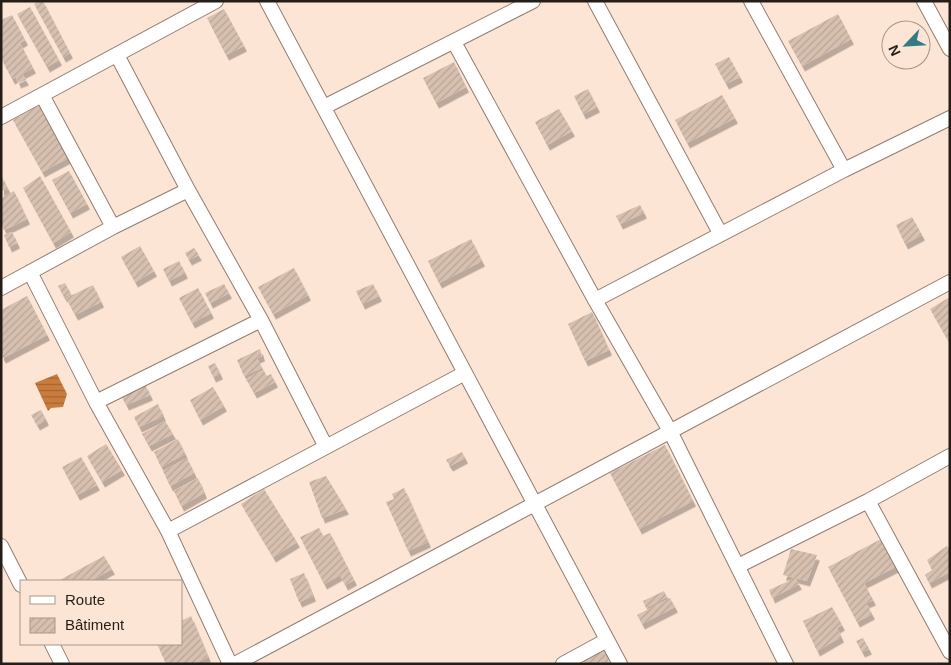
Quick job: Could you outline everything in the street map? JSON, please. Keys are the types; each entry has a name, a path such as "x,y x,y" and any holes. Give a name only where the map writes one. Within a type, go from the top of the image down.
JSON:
{"street":[{"path":"1,117 216,1"},
{"path":"267,1 620,664"},
{"path":"324,107 533,1"},
{"path":"595,1 720,233"},
{"path":"751,1 844,170"},
{"path":"924,1 950,49"},
{"path":"454,42 595,300 670,431 786,664"},
{"path":"117,55 188,190 261,320 326,447"},
{"path":"42,95 114,227"},
{"path":"595,300 720,233 950,118"},
{"path":"1,288 114,227 188,190"},
{"path":"30,272 96,402 168,531 230,664"},
{"path":"234,664 950,282"},
{"path":"96,402 261,320"},
{"path":"168,531 465,373"},
{"path":"738,566 868,501 950,456"},
{"path":"868,501 950,652"},
{"path":"1,546 20,582"},
{"path":"563,664 608,640"},
{"path":"52,645 62,664"}],"shaded area":[{"path":"57,374 67,394 63,407 51,408 48,411 35,383"}],"building":[{"path":"43,1 70,53 63,57 34,4"},
{"path":"30,7 59,60 47,67 17,14"},
{"path":"224,9 244,46 226,55 207,18"},
{"path":"838,14 851,39 802,66 788,41"},
{"path":"12,15 25,40 20,43 33,68 12,79 1,58 1,20"},
{"path":"729,57 740,77 726,84 715,64"},
{"path":"454,62 466,87 436,103 423,78"},
{"path":"23,75 26,80 18,83 16,78"},
{"path":"588,89 597,107 583,114 574,96"},
{"path":"722,95 735,118 687,143 675,120"},
{"path":"42,104 70,157 42,172 13,120"},
{"path":"559,109 572,131 547,145 535,122"},
{"path":"69,171 87,204 70,213 52,180"},
{"path":"1,175 8,189 1,191"},
{"path":"40,176 71,232 53,243 23,188"},
{"path":"14,191 27,219 4,230 1,223 1,198"},
{"path":"640,205 644,213 620,224 616,216"},
{"path":"912,217 922,235 905,244 896,225"},
{"path":"12,232 17,243 9,247 4,235"},
{"path":"471,239 482,261 439,283 428,261"},
{"path":"140,246 154,271 135,282 121,257"},
{"path":"194,248 199,255 189,260 185,253"},
{"path":"179,261 185,273 169,281 163,269"},
{"path":"294,268 308,295 273,314 258,287"},
{"path":"65,283 71,294 64,297 58,286"},
{"path":"224,284 229,293 210,303 205,293"},
{"path":"373,284 379,296 362,304 356,291"},
{"path":"93,285 101,302 75,315 66,298"},
{"path":"198,288 211,313 192,323 179,298"},
{"path":"27,296 47,335 3,358 1,355 1,310"},
{"path":"950,297 950,344 930,309"},
{"path":"592,312 609,350 585,361 568,324"},
{"path":"260,349 262,356 257,358 262,368 244,376 237,360"},
{"path":"215,363 220,374 213,377 208,366"},
{"path":"263,370 267,376 271,374 275,382 254,393 246,379"},
{"path":"145,384 150,395 126,405 121,395"},
{"path":"213,387 224,406 200,420 190,400"},
{"path":"158,404 163,416 139,427 134,417"},
{"path":"41,410 46,420 37,425 31,415"},
{"path":"165,421 173,434 149,446 142,434"},
{"path":"178,439 185,454 161,467 154,452"},
{"path":"106,444 122,470 102,482 87,456"},
{"path":"665,445 693,501 639,529 610,473"},
{"path":"462,452 465,458 450,466 446,460"},
{"path":"81,457 97,485 77,495 62,467"},
{"path":"187,458 194,473 170,486 163,471"},
{"path":"326,476 346,509 322,518 309,482"},
{"path":"198,478 204,493 181,506 174,491"},
{"path":"404,488 428,542 408,551 386,502 394,499 392,494"},
{"path":"264,489 297,542 273,557 241,504"},
{"path":"319,528 323,536 330,533 354,580 345,585 340,575 324,584 300,537"},
{"path":"881,539 896,567 864,583 873,600 866,603 872,614 857,622 828,567"},
{"path":"947,546 950,550 950,572 929,583 925,575 932,570 927,560"},
{"path":"791,549 817,555 807,581 783,575"},
{"path":"104,556 112,569 92,580 60,580"},
{"path":"304,573 313,596 299,602 290,579"},
{"path":"795,578 799,584 772,598 769,590"},
{"path":"664,591 667,597 646,608 643,601"},
{"path":"670,598 675,607 642,624 637,615"},
{"path":"832,607 842,625 837,628 841,637 817,651 803,621"},
{"path":"191,616 208,657 193,664 166,664 157,645 182,645 182,620"},
{"path":"863,638 869,649 862,652 856,641"},
{"path":"606,646 608,653 605,654 610,664 585,664 582,657"}]}
